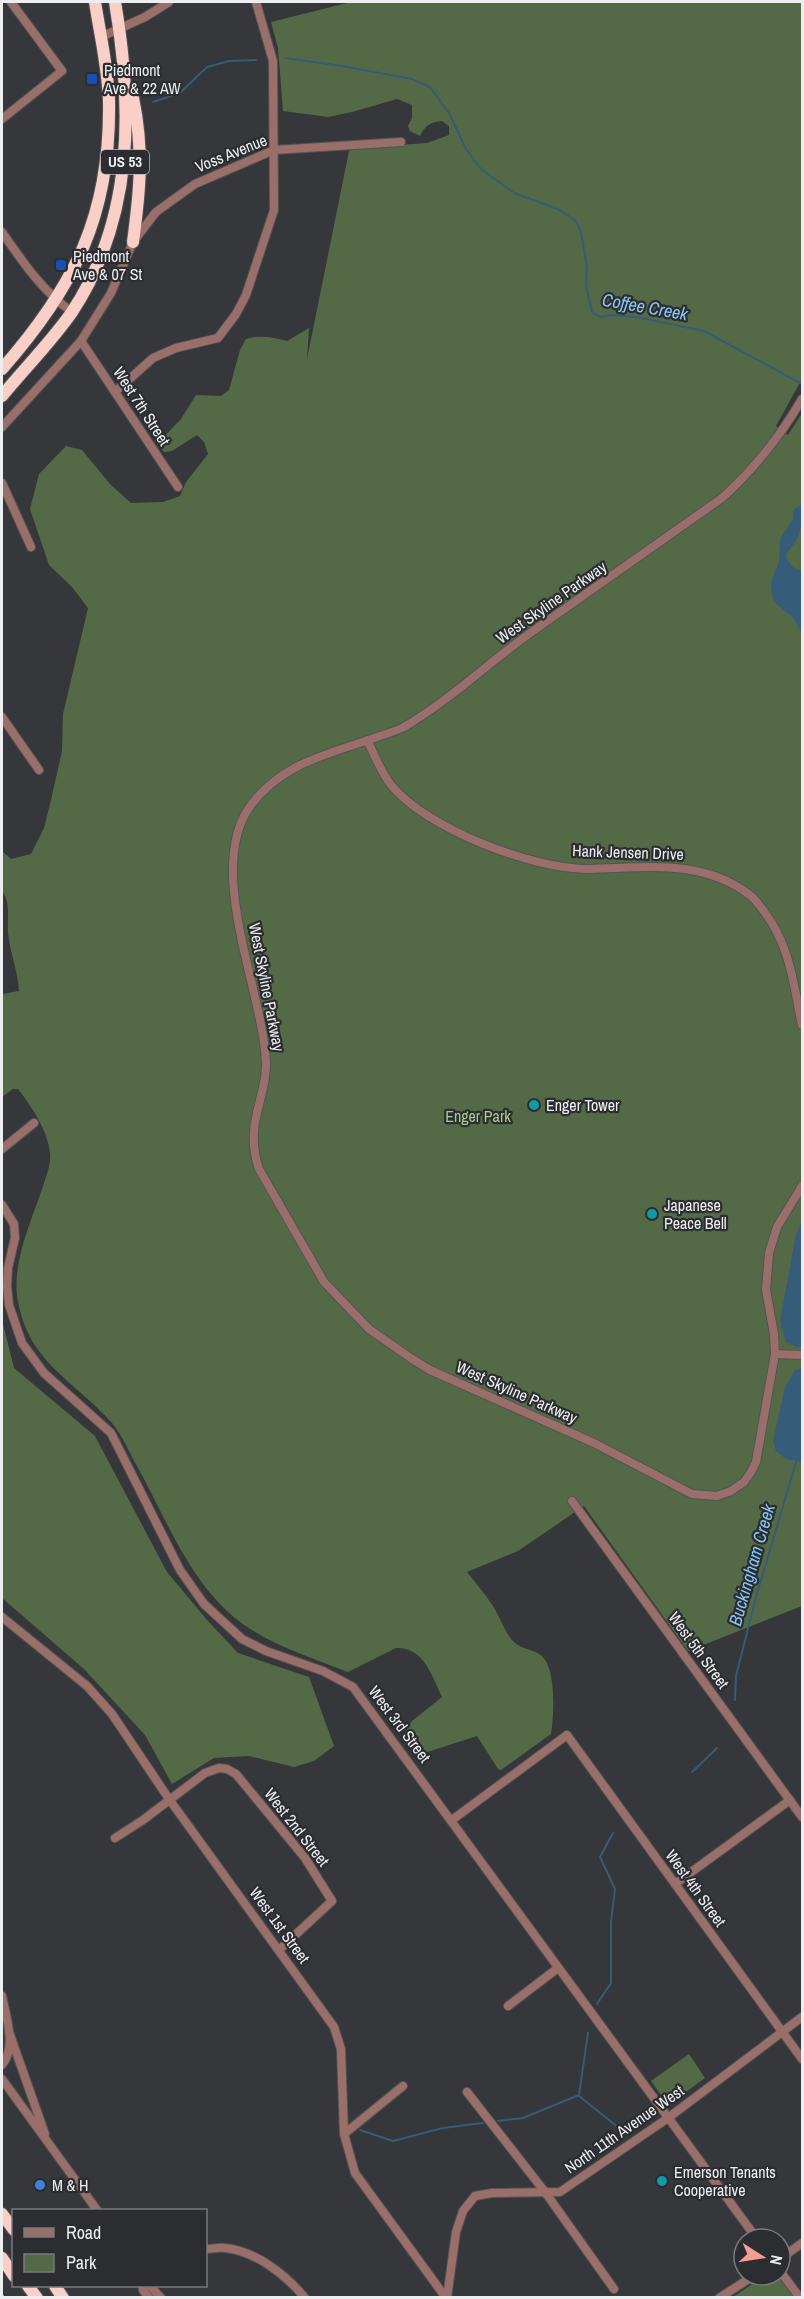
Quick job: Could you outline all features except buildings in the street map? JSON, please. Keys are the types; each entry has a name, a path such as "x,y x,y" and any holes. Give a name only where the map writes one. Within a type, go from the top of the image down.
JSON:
{"highway":[{"name":"US 53","path":"2,369 56,301 77,265 94,223 106,169 109,99 95,2"},
{"name":"US 53","path":"2,396 72,312 94,272 109,234 124,174 127,118 124,57 115,2"},
{"path":"124,57 135,107 141,161 133,242"},
{"path":"2,2214 12,2227"},
{"path":"2,2252 12,2264"},
{"path":"2,2258 12,2273"}],"street":[{"path":"2,119 62,71 11,2"},
{"path":"101,37 146,17 169,2"},
{"path":"115,392 153,358 176,348 218,338 236,314 249,287 274,210 273,61 256,2"},
{"name":"Voss Avenue","path":"2,427 81,341 111,293 133,242 156,212 195,184 274,150 401,142"},
{"path":"2,232 30,272 56,301 72,312"},
{"name":"West 7th Street","path":"81,341 178,487"},
{"name":"West Skyline Parkway","path":"775,1354 769,1399 752,1472 744,1482 731,1491 706,1497 680,1489 594,1443 430,1370 369,1329 324,1282 274,1199 259,1169 254,1151 254,1131 266,1065 264,1037 238,921 232,862 238,832 250,805 278,776 319,755 402,728 432,707 532,632 722,498 769,450 802,399"},
{"path":"2,483 31,547"},
{"path":"2,717 5,728 39,770"},
{"name":"Hank Jensen Drive","path":"367,741 391,784 415,806 441,824 484,846 524,858 586,869 637,866 685,868 718,875 752,897 773,922 787,950 802,1024"},
{"path":"2,1149 34,1123"},
{"path":"799,1354 775,1354 766,1290 769,1253 777,1227 802,1186"},
{"name":"West 3rd Street","path":"2,1205 14,1224 15,1238 8,1268 7,1286 9,1305 22,1342 44,1373 111,1433 180,1570 204,1604 242,1639 266,1651 323,1671 353,1687 748,2227"},
{"name":"West 5th Street","path":"572,1500 802,1817"},
{"name":"West 1st Street","path":"2,1617 101,1700 127,1734 169,1799 334,2027 341,2049 344,2134 354,2173 446,2298"},
{"name":"West 4th Street","path":"452,1820 567,1735 802,2059"},
{"name":"West 2nd Street","path":"169,1799 209,1771 226,1769 236,1774 305,1857 332,1901 279,1949"},
{"path":"115,1838 143,1821 169,1799"},
{"path":"675,1884 790,1800"},
{"path":"508,2006 558,1968"},
{"path":"2,1996 4,2022 49,2143"},
{"name":"North 11th Avenue West","path":"446,2298 456,2232 462,2211 475,2196 492,2193 560,2192 668,2118 802,2017"},
{"path":"2,2065 10,2048 9,2032"},
{"path":"2,2079 96,2209"},
{"path":"344,2134 403,2086"},
{"path":"467,2092 545,2192 614,2289"},
{"path":"207,2249 225,2248 256,2256 294,2284 305,2298"},
{"path":"719,2298 736,2287"}],"green space":[{"name":"Enger Park","path":"351,2 802,2 802,379 776,426 788,435 802,413 802,1606 688,1651 584,1506 518,1551 467,1572 493,1606 511,1639 521,1647 539,1654 545,1660 551,1679 553,1715 551,1734 501,1770 498,1769 477,1736 418,1755 406,1742 404,1734 412,1721 442,1697 426,1664 414,1652 396,1648 348,1672 269,1640 254,1632 228,1612 213,1597 188,1562 116,1428 53,1368 30,1337 22,1318 17,1295 16,1282 20,1255 48,1172 50,1154 43,1128 18,1089 13,1089 2,1097 2,994 19,991 8,933 8,906 2,891 2,851 11,859 31,854 44,828 62,751 63,714 88,608 72,587 49,565 30,509 39,474 66,446 82,450 111,485 131,503 163,502 180,496 186,482 208,454 204,442 197,435 172,451 164,452 157,444 181,419 196,395 221,396 229,390 240,350 246,339 266,337 287,341 309,328 307,359 349,151 354,148 427,143 449,135 449,126 442,121 428,125 420,136 410,131 408,126 412,118 412,105 397,99 328,117 283,111 278,48 271,22"},
{"path":"2,1320 14,1368 95,1436 167,1572 207,1620 238,1653 309,1677 334,1746 314,1761 294,1767 249,1756 214,1758 172,1784 145,1735 84,1669 2,1598"},
{"path":"689,2054 705,2078 668,2105 651,2081"},
{"path":"748,2287 787,2287 795,2298 732,2298"}],"water":[{"path":"802,505 800,531 795,543 786,554 791,565 802,571 802,633 793,618 774,602 771,591 772,579 779,561 780,539 793,519 793,511"},
{"path":"802,1221 802,1347 796,1347 786,1342 780,1321 796,1234"},
{"path":"802,1368 802,1462 786,1459 776,1451 773,1441 785,1387 795,1370"}],"waterway":[{"name":"Coffee Creek","path":"285,58 412,79 430,87 449,113 466,149 481,169 514,193 558,209 576,221 581,232 587,268 586,286 592,312 600,317 611,315 636,317 704,331 802,384"},
{"name":"Coffee Creek","path":"153,102 180,93 207,67 229,61 256,60"},
{"name":"Buckingham Creek","path":"735,1700 736,1676 756,1597 797,1459"},
{"name":"Buckingham Creek","path":"692,1772 717,1748"},
{"name":"Buckingham Creek","path":"597,2004 611,1983 611,1922 615,1889 600,1857 613,1833"},
{"name":"Buckingham Creek","path":"498,2121 523,2118 579,2095 588,2033"},
{"path":"579,2096 624,2132"},
{"name":"Buckingham Creek","path":"360,2130 393,2141 443,2128 483,2123"}],"place":[{"name":"Piedmont Ave & 22 AW","path":"92,79"},
{"name":"Piedmont Ave & 07 St","path":"61,265"},
{"name":"Enger Tower","path":"534,1105"},
{"name":"Japanese Peace Bell","path":"652,1214"},
{"name":"Emerson Tenants Cooperative","path":"662,2181"},
{"name":"M & H","path":"40,2185"}]}
